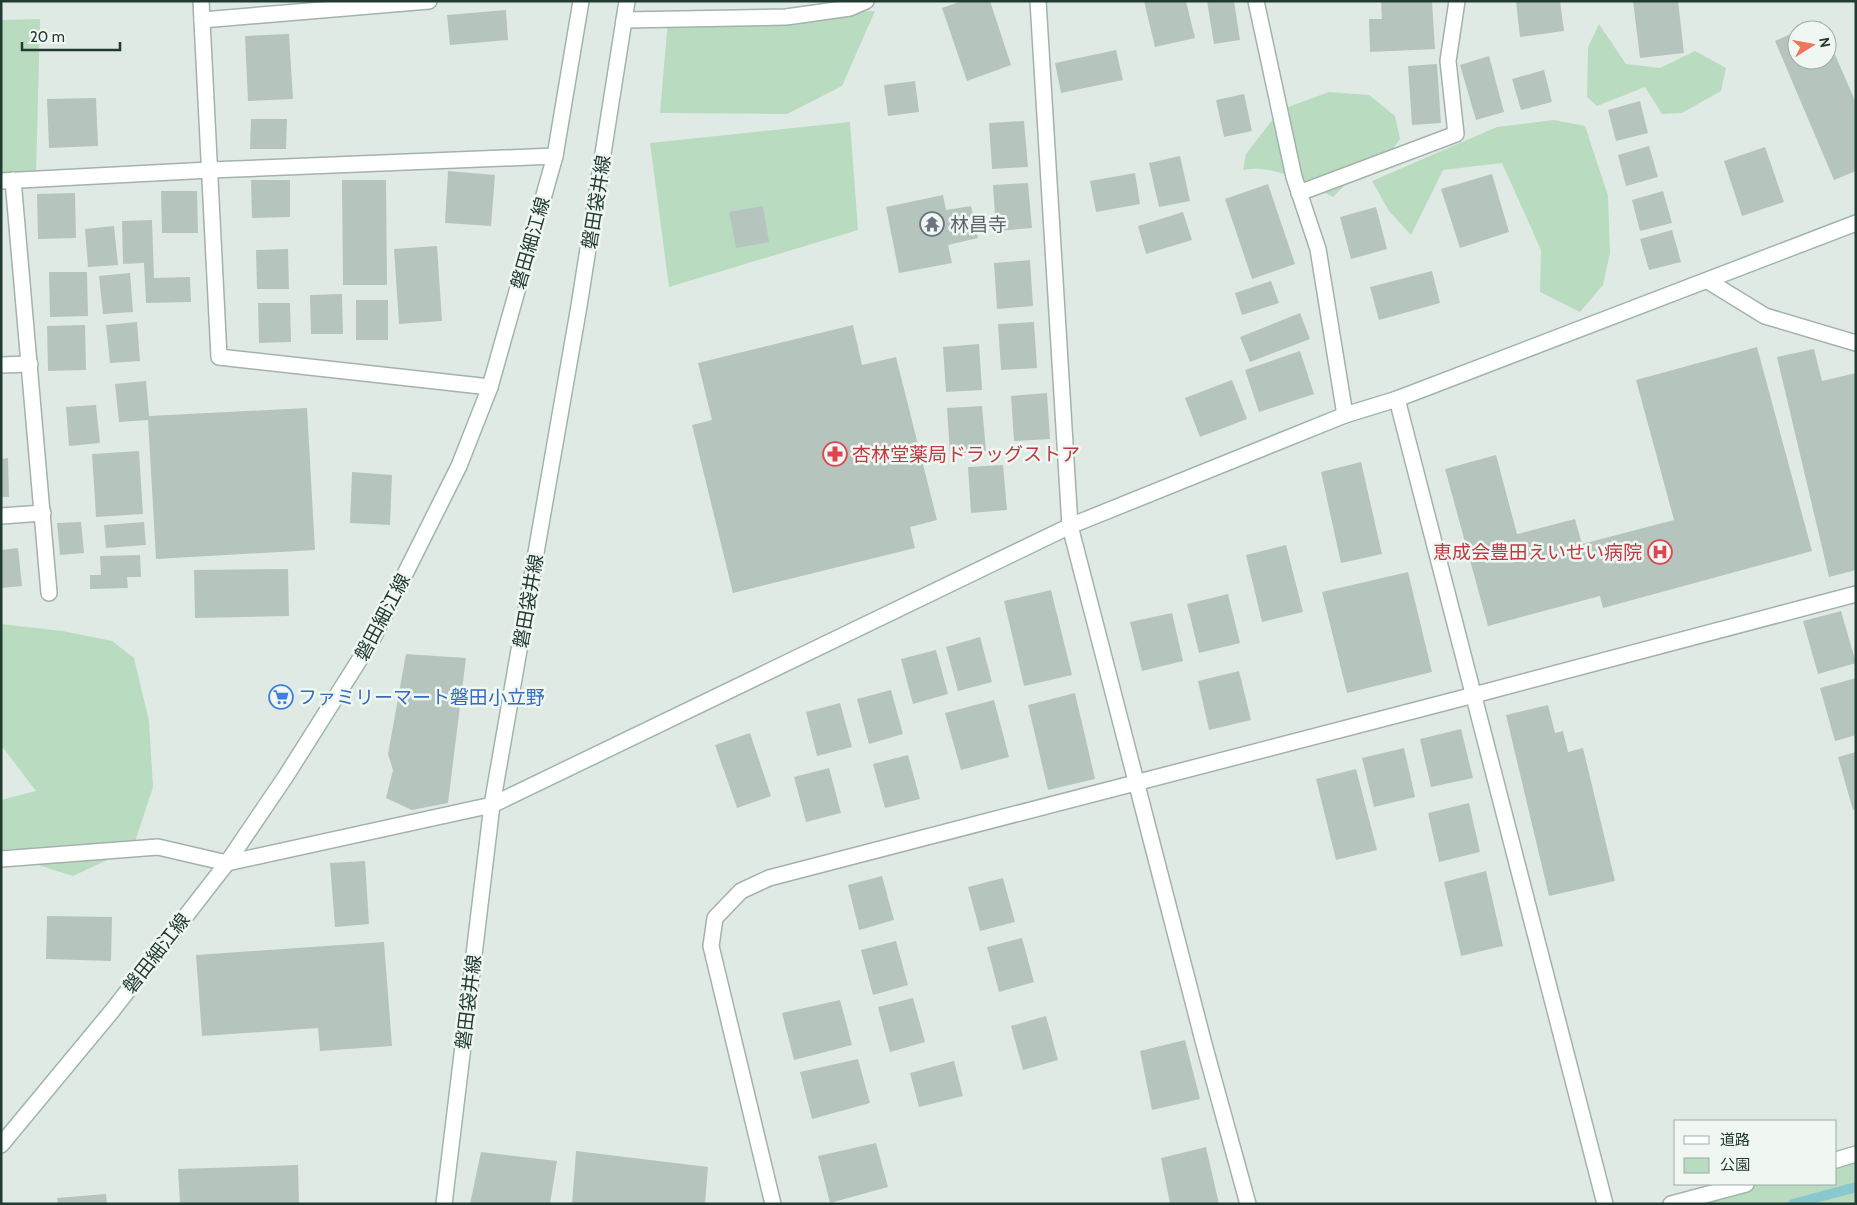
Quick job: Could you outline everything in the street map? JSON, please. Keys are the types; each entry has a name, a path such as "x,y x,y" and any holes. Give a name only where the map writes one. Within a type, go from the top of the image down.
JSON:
{"street":[{"path":"201,1 219,357 490,387"},
{"path":"202,20 429,1"},
{"name":"磐田細江線","path":"1,1145 112,1011 227,862 286,776 372,640 459,466 490,387 555,156 581,1"},
{"name":"磐田袋井線","path":"444,1204 492,805 579,306 626,1"},
{"path":"624,20 786,18 850,8 866,1"},
{"path":"1038,1 1070,526 1248,1204"},
{"path":"1256,1 1294,176 1318,249 1345,415"},
{"path":"1299,193 1456,134 1448,61 1457,1"},
{"path":"49,594 30,364 7,181 210,170 555,156"},
{"path":"1,859 158,847 227,862 492,805 1070,526 1345,415 1397,399 1856,223"},
{"path":"1708,281 1765,316 1856,343"},
{"path":"1,365 30,364"},
{"path":"1397,399 1605,1204"},
{"path":"1,516 43,513"},
{"path":"773,1204 711,946 715,918 741,891 769,878 1856,594"},
{"path":"1837,1160 1856,1154"},
{"path":"1672,1204 1742,1185"}],"green space":[{"path":"875,11 842,86 787,114 660,113 668,19"},
{"path":"40,19 36,176 1,178 1,20"},
{"path":"1599,24 1626,64 1660,68 1695,51 1726,68 1721,91 1682,113 1662,114 1645,87 1597,106 1587,97 1588,47"},
{"path":"1329,92 1369,95 1395,116 1400,139 1384,161 1360,170 1333,197 1278,172 1255,169 1243,170 1246,154 1280,110"},
{"path":"1554,120 1585,126 1608,196 1610,253 1603,285 1580,312 1540,292 1541,250 1502,163 1443,170 1411,235 1389,211 1372,181 1497,127"},
{"path":"850,122 858,230 669,287 650,143"},
{"path":"1,624 62,631 112,641 134,658 149,721 153,787 133,848 73,876 15,858 1,857 1,800 36,791 4,749 1,748"},
{"path":"1856,1154 1856,1204 1671,1204 1742,1185 1837,1185 1837,1160"}],"building":[{"path":"962,1 990,1 1011,65 967,81 942,8"},
{"path":"1144,1 1186,1 1195,38 1155,47"},
{"path":"1207,1 1234,1 1240,40 1214,44"},
{"path":"1381,1 1432,1 1435,49 1370,52 1369,19 1382,19"},
{"path":"1516,1 1560,1 1564,31 1520,37"},
{"path":"1633,1 1678,1 1684,53 1640,58"},
{"path":"506,10 508,40 450,45 447,15"},
{"path":"289,34 293,99 248,101 245,36"},
{"path":"1787,36 1787,69 1775,41"},
{"path":"1116,50 1123,80 1061,93 1055,63"},
{"path":"1489,56 1504,112 1476,120 1460,65"},
{"path":"1837,59 1856,103 1856,171 1834,180 1787,70 1837,70"},
{"path":"1437,64 1441,123 1412,125 1408,66"},
{"path":"1544,70 1552,102 1521,110 1512,79"},
{"path":"915,81 919,112 888,116 884,85"},
{"path":"1244,94 1252,131 1224,137 1216,100"},
{"path":"96,98 98,146 49,148 47,99"},
{"path":"1640,101 1648,133 1616,141 1608,110"},
{"path":"251,119 287,119 286,149 250,149"},
{"path":"1024,121 1028,167 992,169 989,123"},
{"path":"1649,146 1658,177 1626,186 1618,155"},
{"path":"1765,147 1784,202 1742,216 1724,161"},
{"path":"1180,156 1190,201 1159,207 1149,163"},
{"path":"448,171 495,175 491,226 445,223"},
{"path":"1135,173 1140,204 1096,212 1090,181"},
{"path":"1492,174 1509,232 1460,248 1441,189"},
{"path":"251,180 290,180 290,217 252,218"},
{"path":"342,180 386,180 387,285 343,285"},
{"path":"1028,183 1032,228 996,231 993,185"},
{"path":"1268,184 1295,264 1252,279 1225,199"},
{"path":"161,191 197,191 198,233 162,233"},
{"path":"1663,191 1672,223 1640,231 1632,200"},
{"path":"75,193 76,238 38,239 37,194"},
{"name":"林昌寺","path":"943,195 946,210 971,206 978,238 948,245 952,263 899,273 886,207"},
{"path":"763,206 769,242 736,248 729,212"},
{"path":"1376,207 1387,249 1351,259 1340,217"},
{"path":"1183,212 1192,240 1146,254 1138,226"},
{"path":"152,220 154,278 190,277 191,302 146,303 144,263 123,264 122,221"},
{"path":"114,226 118,265 88,267 85,229"},
{"path":"1672,230 1681,262 1649,270 1640,239"},
{"path":"437,246 442,321 399,324 394,249"},
{"path":"288,249 289,289 257,289 256,250"},
{"path":"1030,260 1033,306 997,309 994,263"},
{"path":"1432,271 1440,303 1379,320 1370,287"},
{"path":"49,272 87,272 88,316 50,317"},
{"path":"130,273 133,312 103,314 99,276"},
{"path":"1271,281 1279,303 1242,315 1235,293"},
{"path":"342,294 343,334 311,334 310,295"},
{"path":"356,300 388,300 388,340 356,340"},
{"path":"258,303 290,303 291,342 259,343"},
{"path":"1300,313 1310,339 1250,362 1240,337"},
{"path":"137,322 140,361 110,363 106,325"},
{"path":"1034,322 1037,368 1001,370 998,324"},
{"path":"85,325 86,370 48,371 47,326"},
{"path":"853,325 862,365 896,357 937,520 910,527 915,548 733,593 692,425 712,420 698,363"},
{"path":"979,344 982,390 946,392 943,347"},
{"path":"1757,347 1812,551 1603,608 1600,596 1488,626 1445,469 1496,455 1517,534 1575,519 1582,544 1674,520 1636,380"},
{"path":"1814,349 1822,381 1856,373 1856,570 1829,577 1777,357"},
{"path":"1300,351 1314,394 1259,412 1245,370"},
{"path":"1232,380 1247,419 1200,437 1185,398"},
{"path":"146,381 149,416 307,408 315,550 156,559 148,420 119,422 115,384"},
{"path":"1047,393 1050,439 1014,441 1011,396"},
{"path":"96,405 100,443 69,446 66,407"},
{"path":"982,406 986,451 950,454 947,408"},
{"path":"139,451 143,514 96,517 92,454"},
{"path":"8,458 9,497 1,497 1,459"},
{"path":"1361,462 1382,554 1341,563 1321,472"},
{"path":"1003,465 1007,510 971,513 968,467"},
{"path":"352,472 392,475 390,525 350,523"},
{"path":"81,522 84,553 60,555 57,523"},
{"path":"144,522 146,545 106,548 104,525"},
{"path":"1286,545 1303,612 1262,622 1246,555"},
{"path":"18,548 22,586 1,588 1,550"},
{"path":"140,555 141,577 127,577 128,588 90,589 90,575 101,575 100,556"},
{"path":"288,569 289,616 195,618 194,570"},
{"path":"1408,572 1432,672 1347,693 1322,592"},
{"path":"1051,590 1072,675 1024,686 1004,601"},
{"path":"1228,594 1240,643 1199,653 1187,604"},
{"path":"1841,611 1856,663 1818,674 1803,621"},
{"path":"1172,613 1183,661 1142,671 1130,622"},
{"path":"980,637 992,682 958,691 946,647"},
{"path":"936,650 948,694 913,704 901,659"},
{"path":"406,654 466,658 448,803 412,810 386,798 393,770 388,754"},
{"path":"1239,671 1251,720 1209,730 1198,681"},
{"path":"1856,678 1856,735 1835,741 1820,688"},
{"path":"891,690 903,734 869,744 857,699"},
{"path":"1075,693 1095,779 1048,790 1028,705"},
{"path":"994,700 1009,757 961,770 945,713"},
{"path":"840,703 852,747 817,756 806,712"},
{"path":"1548,705 1555,733 1563,731 1568,752 1583,748 1615,881 1549,896 1506,715"},
{"path":"1461,729 1473,778 1431,787 1420,739"},
{"path":"750,733 771,796 737,808 715,745"},
{"path":"1404,748 1415,797 1374,807 1362,758"},
{"path":"1856,752 1856,809 1853,810 1838,757"},
{"path":"908,755 920,799 885,808 873,764"},
{"path":"829,768 841,813 806,822 794,777"},
{"path":"1356,769 1377,850 1336,860 1316,779"},
{"path":"1469,803 1480,852 1439,862 1428,813"},
{"path":"365,861 369,924 335,927 330,863"},
{"path":"1486,871 1503,946 1461,956 1444,882"},
{"path":"882,876 894,920 859,930 848,885"},
{"path":"1003,878 1015,922 980,931 968,887"},
{"path":"47,916 112,917 111,961 46,959"},
{"path":"1022,938 1034,982 999,992 987,947"},
{"path":"896,941 908,985 873,995 861,950"},
{"path":"384,942 392,1046 320,1051 318,1028 202,1036 196,955"},
{"path":"913,998 925,1042 890,1052 878,1007"},
{"path":"840,1000 852,1045 794,1060 782,1013"},
{"path":"1046,1016 1058,1060 1023,1070 1011,1026"},
{"path":"1185,1040 1200,1099 1152,1110 1140,1051"},
{"path":"858,1059 870,1103 812,1119 800,1072"},
{"path":"954,1061 963,1096 919,1107 910,1073"},
{"path":"876,1143 888,1187 830,1203 818,1156"},
{"path":"1206,1147 1219,1204 1170,1204 1161,1158"},
{"path":"576,1151 708,1167 705,1204 572,1204"},
{"path":"481,1152 557,1161 550,1204 470,1204"},
{"path":"298,1165 299,1204 180,1204 178,1169"},
{"path":"106,1194 107,1204 58,1204 57,1198"}],"waterway":[{"path":"1793,1204 1856,1187"}],"place":[{"name":"林昌寺","path":"932,224"},
{"name":"杏林堂薬局ドラッグストア","path":"835,454"},
{"name":"恵成会豊田えいせい病院","path":"1660,552"},
{"name":"ファミリーマート磐田小立野","path":"281,697"}]}
